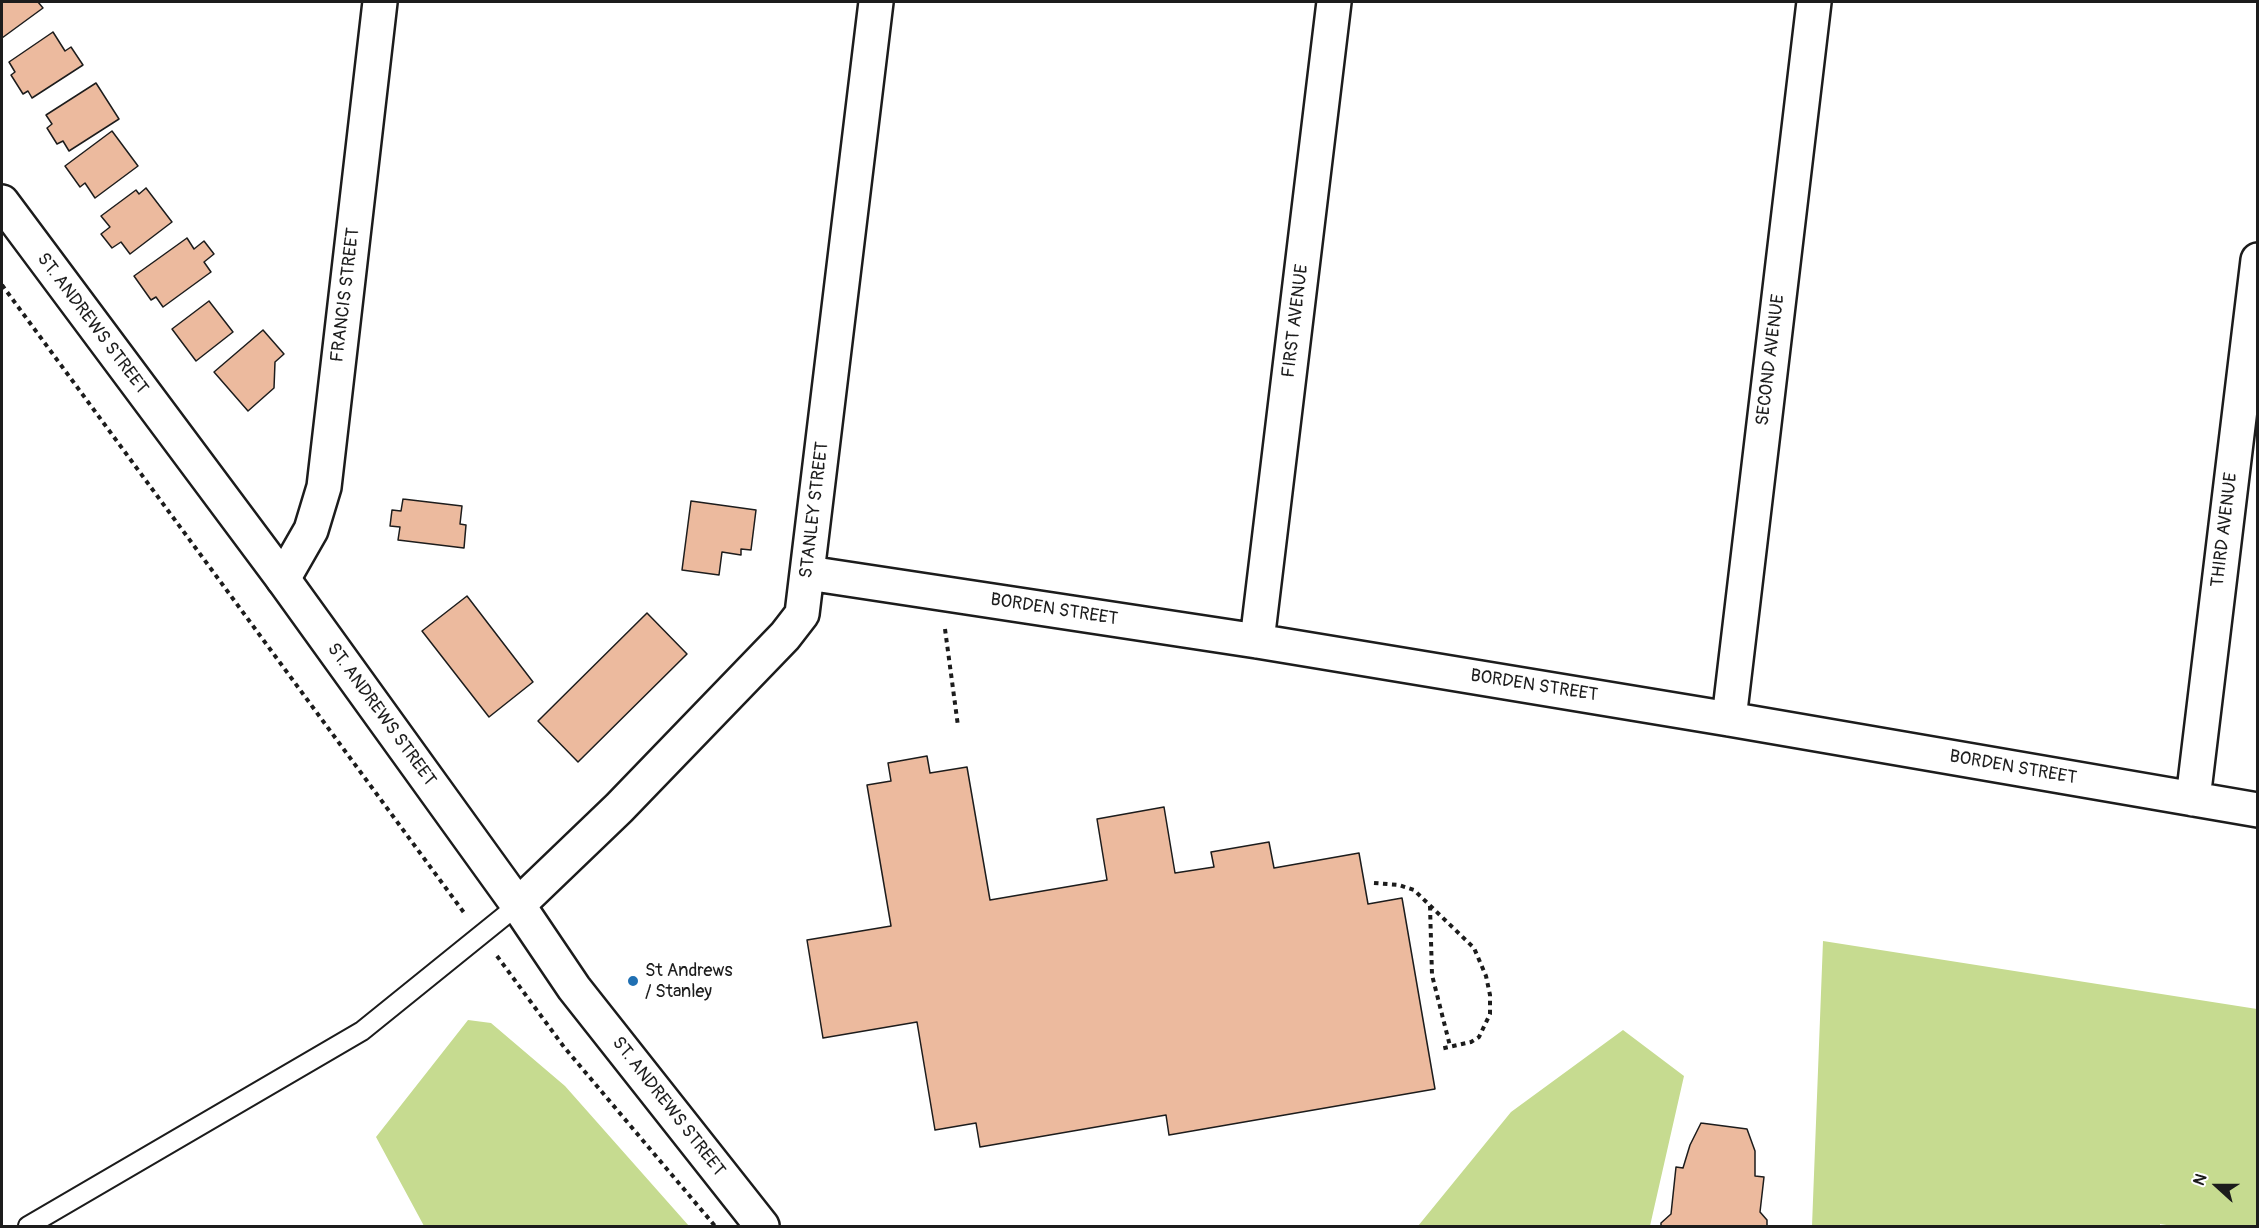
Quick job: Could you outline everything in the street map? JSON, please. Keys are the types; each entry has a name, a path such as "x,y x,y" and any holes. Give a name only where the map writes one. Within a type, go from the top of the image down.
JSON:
{"street":[{"name":"FRANCIS STREET","path":"283,579 311,530 324,487 380,2"},
{"name":"STANLEY STREET","path":"518,905 619,808 785,636 802,614 876,2"},
{"name":"FIRST AVENUE","path":"1257,641 1334,2"},
{"name":"SECOND AVENUE","path":"1729,719 1814,2"},
{"name":"ST. ANDREWS STREET","path":"2,202 283,579 518,905 574,988 762,1227"},
{"name":"THIRD AVENUE","path":"2193,799 2258,260"},
{"name":"BORDEN STREET","path":"808,573 1257,641 2258,810"}],"lane":[{"path":"28,1227 362,1031 518,905"}],"path":[{"path":"2,285 564,1047 715,1227"},
{"path":"945,622 958,726"},
{"path":"1374,883 1399,885 1414,890 1474,948 1486,976 1490,995 1490,1014 1479,1037 1471,1042 1440,1049"},
{"path":"1430,906 1432,975 1450,1046"}],"green space":[{"path":"1823,941 2257,1009 2257,1226 2160,1224 2160,1226 1812,1226"},
{"path":"468,1020 491,1023 565,1086 689,1226 424,1226 376,1137"},
{"path":"1623,1030 1684,1076 1650,1226 1418,1226 1511,1112"}],"building":[{"path":"2,2 38,2 43,8 2,38"},
{"path":"53,32 65,51 71,47 83,65 32,98 28,91 23,94 11,75 15,72 9,62"},
{"path":"96,83 119,119 69,151 63,141 57,144 47,128 52,124 46,115"},
{"path":"112,131 138,166 95,198 85,183 80,187 65,166"},
{"path":"146,188 172,222 130,254 121,242 112,248 101,234 110,227 101,216 136,190 139,194"},
{"path":"187,238 194,249 204,241 214,254 204,262 211,272 163,307 156,297 151,300 134,276"},
{"path":"209,301 233,332 196,361 172,329"},
{"path":"263,330 284,354 275,362 274,388 248,411 214,372"},
{"path":"403,499 462,506 460,524 466,525 464,548 398,540 400,527 390,526 392,510 401,511"},
{"path":"691,501 756,510 751,550 741,549 741,555 722,552 719,575 682,570"},
{"path":"467,596 533,682 489,717 422,631"},
{"path":"647,613 687,654 578,762 538,721"},
{"path":"927,756 930,773 967,767 990,900 1107,880 1097,819 1164,807 1175,873 1214,867 1211,852 1269,842 1274,868 1359,853 1368,904 1402,898 1435,1089 1169,1135 1166,1115 980,1147 976,1123 935,1130 917,1022 823,1038 807,940 891,926 867,785 891,781 888,763"},
{"path":"1701,1123 1747,1129 1755,1151 1755,1176 1764,1177 1760,1212 1767,1220 1767,1226 1661,1226 1661,1223 1671,1214 1676,1167 1683,1168 1690,1145"}],"place":[{"name":"St Andrews / Stanley","path":"633,981"}]}
